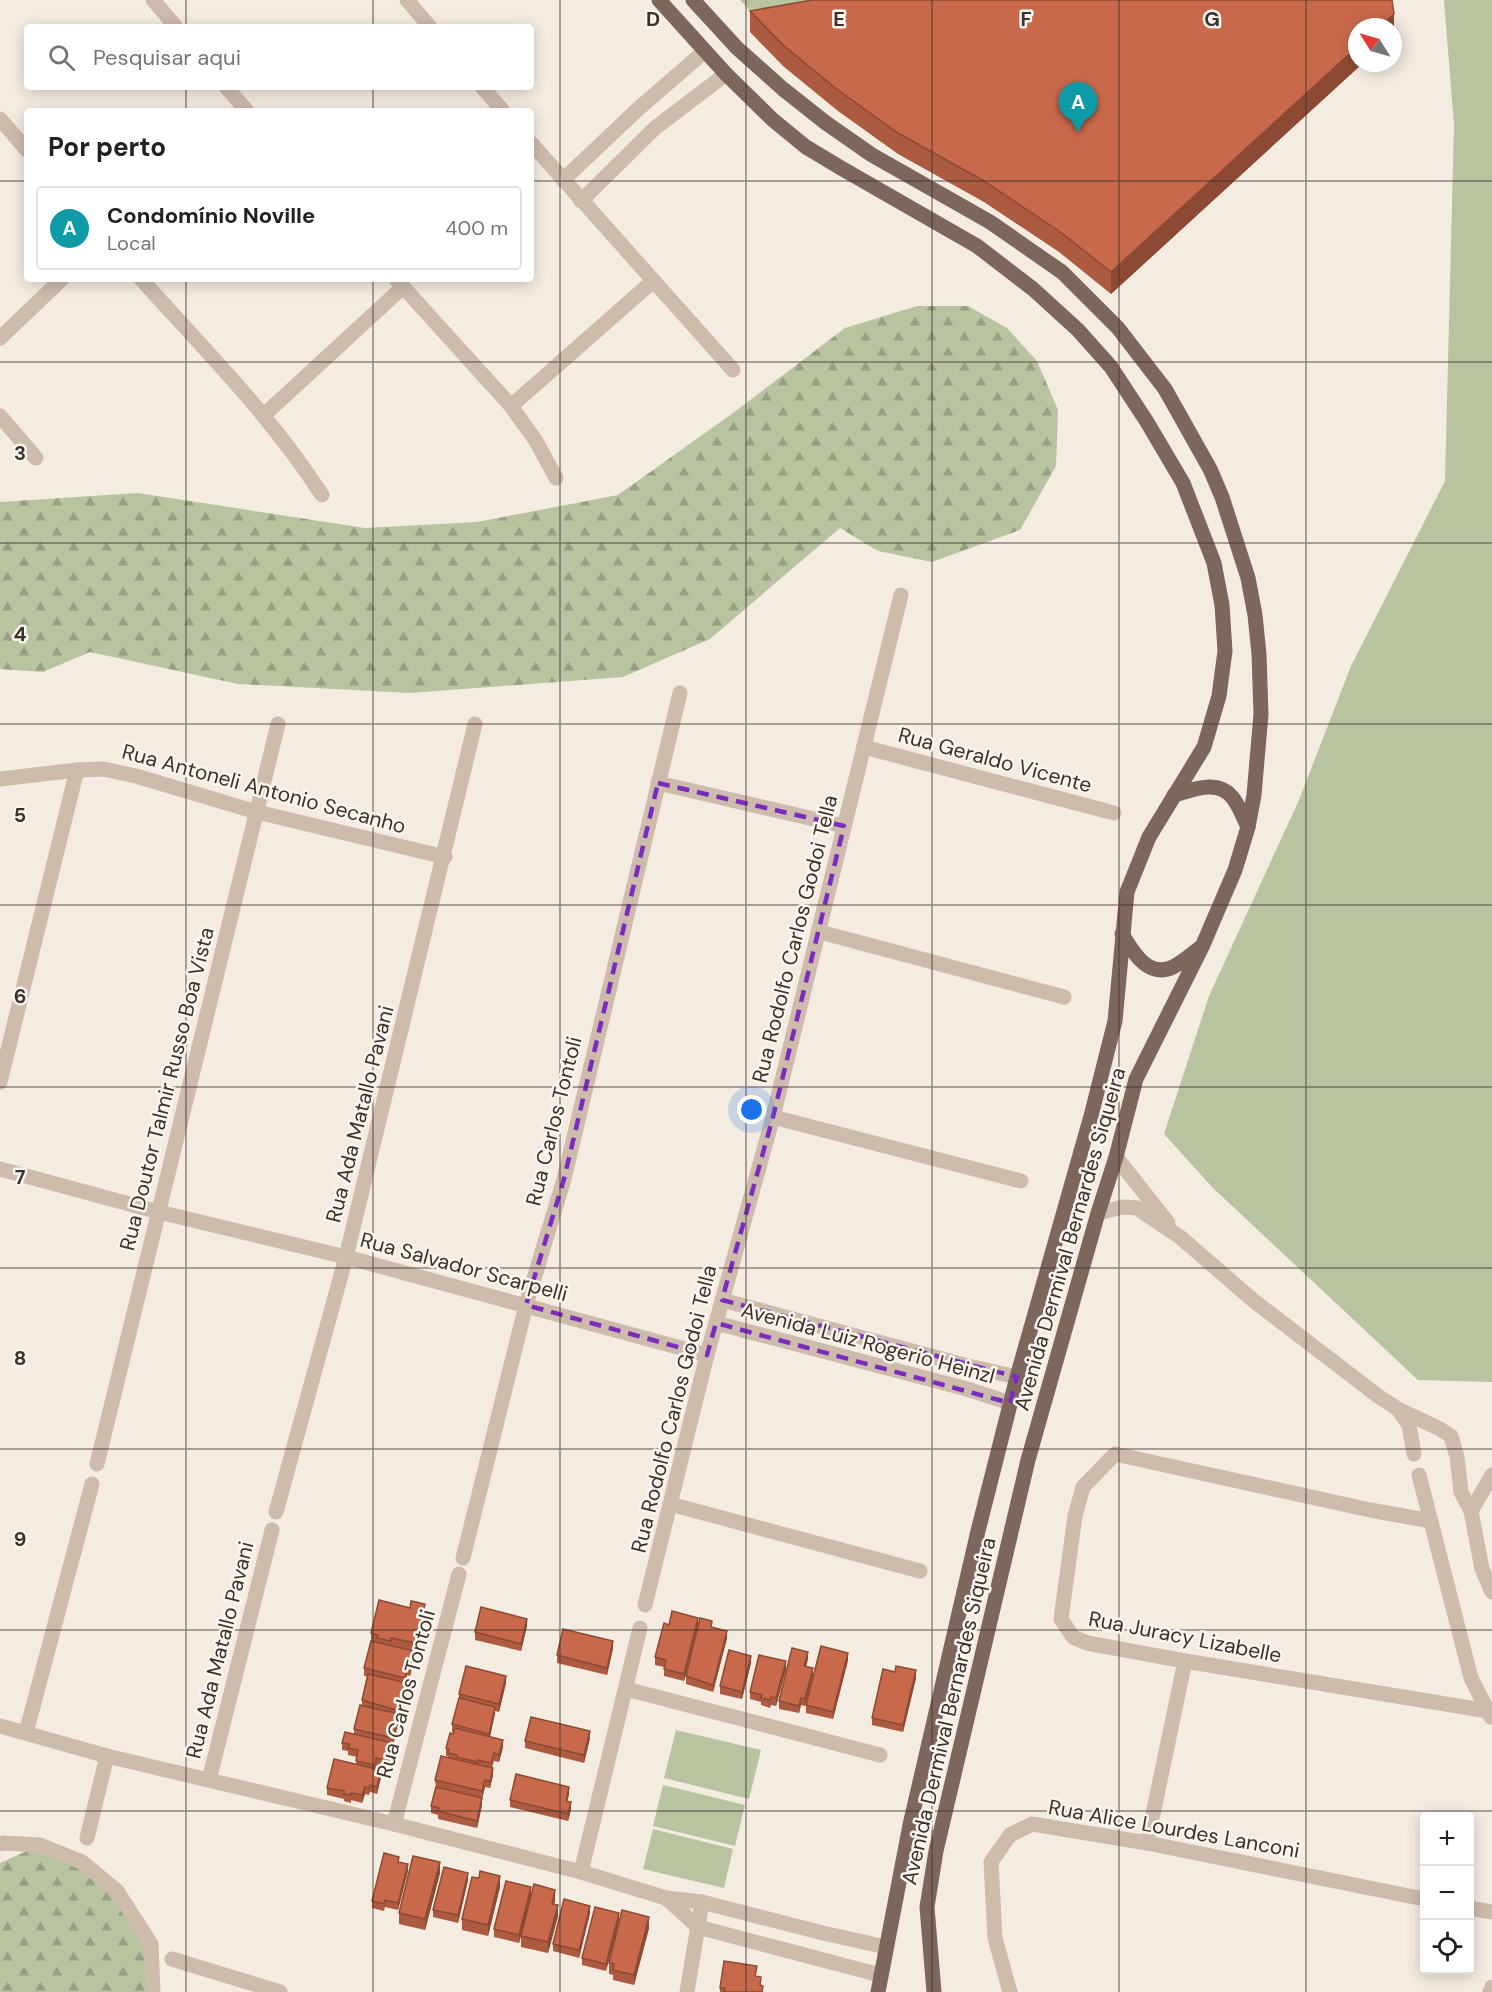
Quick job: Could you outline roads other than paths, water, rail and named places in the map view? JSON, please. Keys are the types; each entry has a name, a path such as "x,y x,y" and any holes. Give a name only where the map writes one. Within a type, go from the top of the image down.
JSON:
{"main road":[{"name":"Avenida Dermival Bernardes Siqueira","path":"659,0 726,74 773,120 806,147 977,246 1033,289 1078,330 1111,367 1184,483 1214,563 1222,605 1225,651 1219,696 1204,747 1149,837 1127,892 1115,1021 1088,1127 1010,1403 978,1531 913,1814 878,1992"},
{"name":"Avenida Dermival Bernardes Siqueira","path":"693,0 737,48 826,123 872,155 990,222 1062,272 1118,328 1165,389 1210,469 1222,497 1248,578 1259,654 1261,714 1254,795 1248,826 1234,870 1202,947 1136,1079 1116,1157 1028,1460 936,1851 927,1907 934,1992"},
{"path":"1174,795 1206,787 1222,789 1233,797 1248,826"},
{"path":"1122,934 1136,957 1147,966 1157,969 1172,968 1202,947"}],"street":[{"path":"153,0 173,24"},
{"path":"407,0 427,24"},
{"path":"563,180 638,109 705,51"},
{"path":"581,201 655,128 726,74"},
{"path":"229,90 244,108"},
{"path":"485,90 500,108"},
{"path":"0,119 24,147"},
{"path":"534,146 733,370"},
{"path":"511,406 653,281"},
{"path":"0,338 60,282"},
{"path":"144,282 264,415 296,455 322,495"},
{"path":"264,415 399,283 511,406 536,441 556,478"},
{"path":"0,416 36,458"},
{"name":"Rua Rodolfo Carlos Godoi Tella","path":"645,1605 707,1355 773,1118 820,932 900,595"},
{"name":"Rua Carlos Tontoli","path":"463,1558 526,1305 564,1179 680,693"},
{"name":"Rua Doutor Talmir Russo Boa Vista","path":"97,1464 278,724"},
{"name":"Rua Ada Matallo Pavani","path":"276,1512 346,1257 445,857 475,724"},
{"name":"Rua Geraldo Vicente","path":"864,747 1114,813"},
{"name":"Rua Antoneli Antonio Secanho","path":"0,779 103,769 136,776 257,812 445,857"},
{"path":"0,1082 77,770"},
{"path":"658,783 844,826"},
{"path":"820,932 1064,998"},
{"path":"773,1118 1021,1181"},
{"path":"1116,1157 1180,1238"},
{"name":"Rua Salvador Scarpelli","path":"0,1169 159,1212 346,1257 707,1355"},
{"path":"1098,1213 1123,1207 1137,1208 1180,1238 1254,1301 1398,1409 1451,1436 1457,1456 1461,1492 1470,1511 1482,1569 1492,1592"},
{"name":"Avenida Luiz Rogerio Heinzl","path":"722,1300 1017,1377"},
{"name":"Avenida Luiz Rogerio Heinzl","path":"716,1323 967,1389 1010,1403"},
{"path":"1398,1409 1409,1425 1414,1454"},
{"name":"Rua Juracy Lizabelle","path":"1431,1521 1370,1510 1115,1454 1083,1487 1075,1516 1061,1619 1073,1637 1087,1643 1490,1715"},
{"path":"1419,1475 1471,1678 1490,1715"},
{"path":"1470,1511 1492,1475"},
{"path":"26,1733 92,1484"},
{"path":"670,1504 920,1571"},
{"name":"Rua Ada Matallo Pavani","path":"209,1780 272,1530"},
{"name":"Rua Carlos Tontoli","path":"394,1824 459,1574"},
{"path":"581,1872 640,1628"},
{"path":"1147,1843 1185,1661"},
{"path":"626,1689 880,1755"},
{"path":"0,1726 107,1756 394,1824 581,1872 666,1898 702,1902 824,1934 886,1947"},
{"path":"87,1838 107,1756"},
{"name":"Rua Alice Lourdes Lanconi","path":"1010,1992 995,1938 991,1862 1010,1834 1032,1824 1147,1843 1420,1898"},
{"path":"0,1844 40,1845 82,1862 117,1892 151,1944 153,1992"},
{"path":"666,1898 698,1927 880,1975"},
{"path":"687,1992 702,1902"},
{"path":"1474,1909 1492,1912"},
{"path":"172,1959 280,1992"},
{"path":"1490,1992 1492,1987"}],"place":[{"name":"Condomínio Noville","path":"1078,132"}]}
